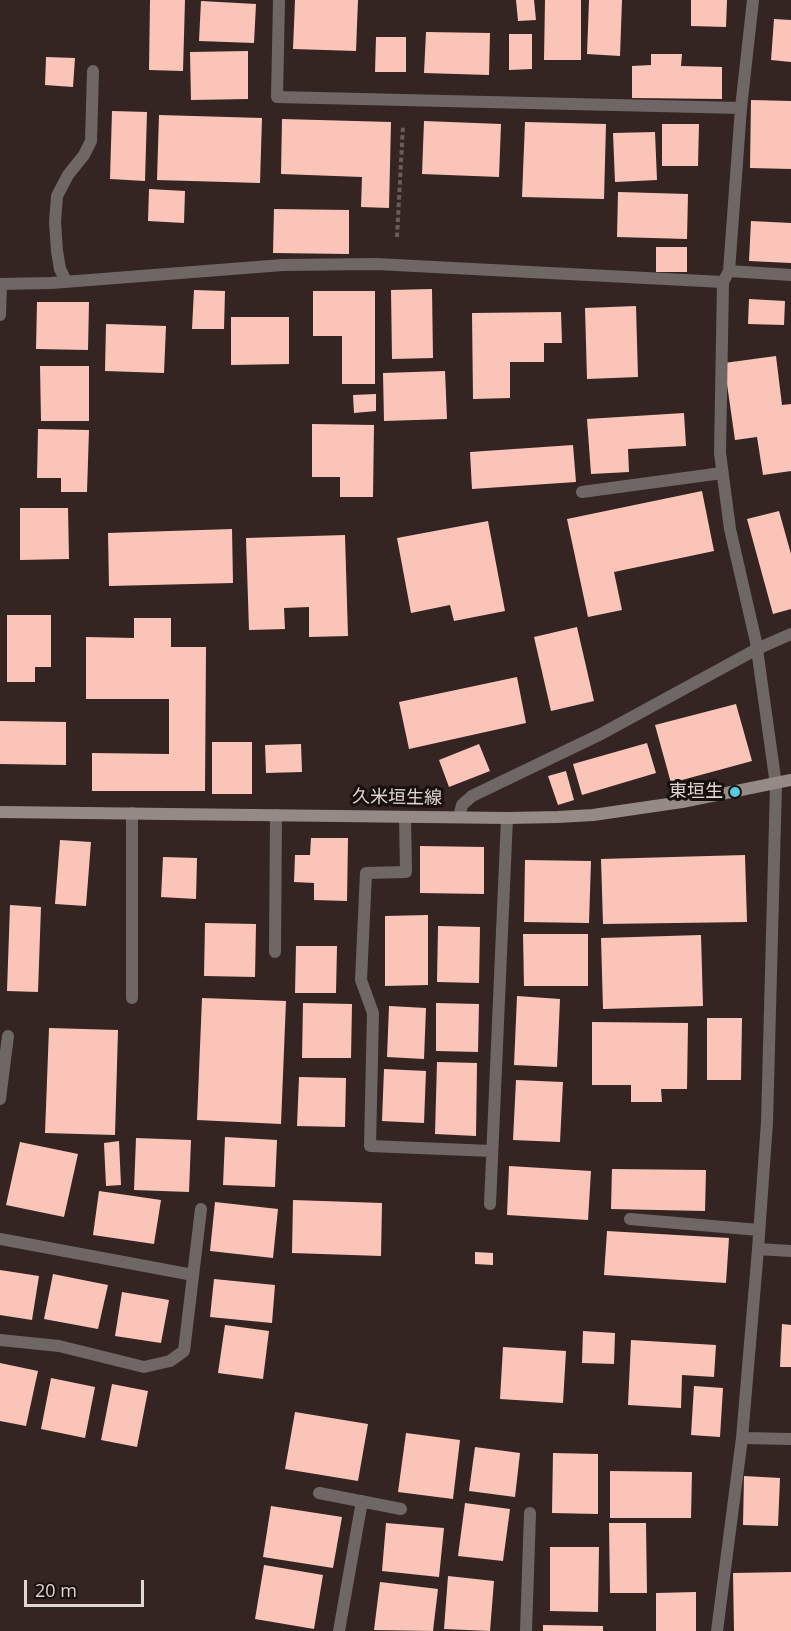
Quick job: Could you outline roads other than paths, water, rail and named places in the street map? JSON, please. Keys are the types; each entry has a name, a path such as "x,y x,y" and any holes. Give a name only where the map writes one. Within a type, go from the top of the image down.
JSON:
{"main road":[{"name":"久米垣生線","path":"0,812 507,818 593,815 682,802 776,785 791,780"}],"street":[{"path":"279,0 277,97 741,108"},
{"path":"717,1631 742,1438 767,1122 776,785 757,649 730,529 720,453 726,276 753,0"},
{"path":"66,281 60,269 57,251 55,222 57,196 68,175 92,141 93,71"},
{"path":"0,315 0,284 283,265 396,265 726,276 791,275"},
{"path":"582,492 722,473"},
{"path":"459,817 462,805 471,796 601,734 757,649 791,634"},
{"path":"132,813 132,998"},
{"path":"275,952 276,815"},
{"path":"405,817 406,873 366,873 361,981 373,1012 370,1146 492,1151"},
{"path":"490,1204 507,818"},
{"path":"0,1099 8,1036"},
{"path":"0,1340 59,1346 144,1367 170,1361 184,1351 201,1209"},
{"path":"630,1219 759,1230"},
{"path":"0,1239 193,1275"},
{"path":"758,1250 791,1251"},
{"path":"742,1438 791,1439"},
{"path":"319,1492 401,1509"},
{"path":"339,1631 362,1501"},
{"path":"526,1631 530,1513"}],"place":[{"name":"東垣生","path":"735,792"}]}
